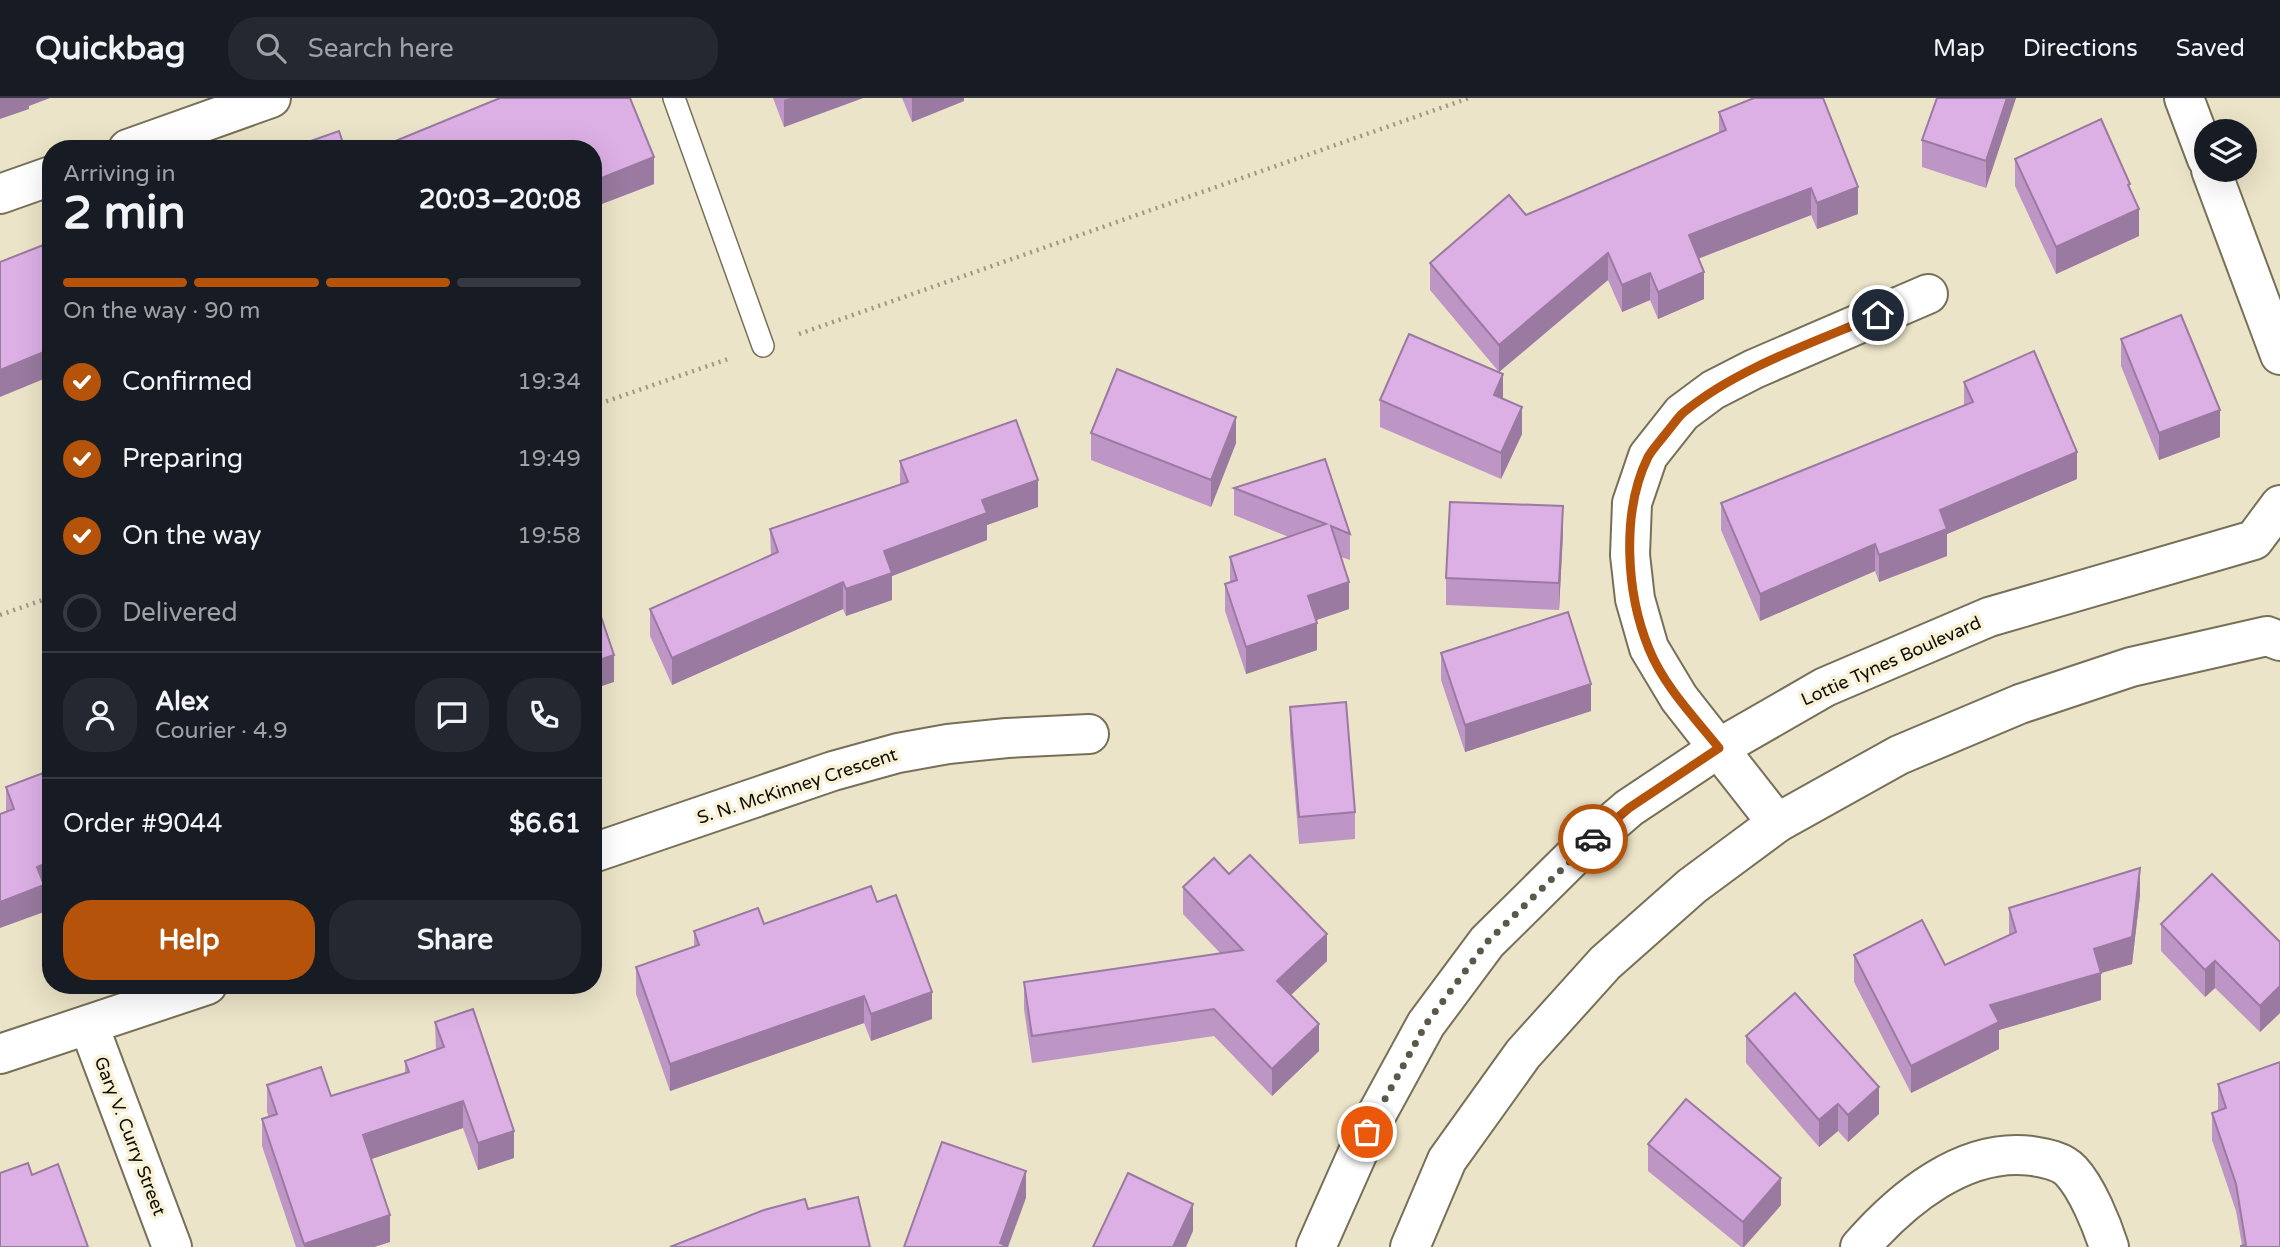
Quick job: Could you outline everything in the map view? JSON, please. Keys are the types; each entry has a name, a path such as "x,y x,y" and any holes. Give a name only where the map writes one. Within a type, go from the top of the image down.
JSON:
{"main road":[{"path":"153,140 271,98"},
{"path":"2184,98 2194,125"},
{"path":"0,194 42,179"},
{"path":"2215,182 2280,355"},
{"path":"1777,823 1664,676 1649,648 1635,599 1630,555 1632,503 1648,456 1682,414 1713,390 1754,369 1928,294"},
{"name":"Lottie Tynes Boulevard","path":"1317,1247 1367,1132 1426,1024 1487,942 1579,851 1629,808 1719,748 1825,687 1989,617 2254,540 2280,505"},
{"path":"1410,1247 1447,1160 1523,1054 1605,963 1692,886 1777,823 1899,755 2020,704 2131,667 2267,636 2280,641"},
{"name":"S. N. McKinney Crescent","path":"602,850 833,771 898,753 995,739 1089,734"},
{"path":"0,1055 181,994"},
{"name":"Gary V. Curry Street","path":"89,1026 172,1247"},
{"path":"1860,1247 1902,1205 1938,1179 1972,1161 2013,1153 2050,1159 2070,1169 2101,1225 2109,1247"}],"lane":[{"path":"674,98 763,346"}],"path":[{"path":"602,403 1469,98"},
{"path":"0,615 42,600"}],"building":[{"path":"500,98 630,98 654,157 602,178 602,140 398,140"},
{"path":"1754,98 1823,98 1858,187 1817,203 1811,188 1689,235 1704,272 1658,292 1650,273 1622,285 1608,253 1499,345 1430,263 1509,195 1526,215 1726,130 1719,112"},
{"path":"1937,98 2007,98 1986,161 1922,140"},
{"path":"2101,119 2139,209 2056,247 2015,159"},
{"path":"339,131 342,140 314,140"},
{"path":"42,246 42,353 0,370 0,262"},
{"path":"2181,315 2220,410 2159,433 2121,339"},
{"path":"1409,334 1503,374 1494,395 1522,407 1501,453 1380,400"},
{"path":"2034,351 2077,452 1940,510 1947,529 1879,555 1875,544 1760,594 1721,503 1973,402 1964,382"},
{"path":"1117,369 1236,417 1211,480 1091,433"},
{"path":"1016,420 1038,480 982,500 987,513 884,551 892,573 846,589 843,582 672,658 650,609 778,552 770,529 908,482 900,461"},
{"path":"1325,459 1350,534 1331,526 1349,582 1308,596 1317,623 1246,647 1225,584 1237,580 1230,557 1326,524 1234,488"},
{"path":"1450,502 1563,506 1559,583 1446,578"},
{"path":"1568,612 1591,684 1465,725 1441,653"},
{"path":"602,620 614,655 602,659"},
{"path":"1346,702 1355,812 1299,817 1290,707"},
{"path":"42,773 42,865 37,867 42,886 0,902 0,814 14,809 6,787"},
{"path":"1250,855 1327,934 1277,981 1319,1024 1272,1069 1214,1009 1032,1036 1024,982 1243,950 1183,887 1214,858 1229,874"},
{"path":"2140,868 2132,937 2094,949 2101,973 1990,1005 1999,1022 1911,1066 1854,955 1922,920 1945,965 2016,932 2009,908"},
{"path":"2212,874 2280,942 2280,986 2260,1006 2215,961 2205,970 2161,924"},
{"path":"871,886 877,902 896,895 932,992 871,1014 864,996 670,1064 636,967 699,945 694,931 758,908 764,924"},
{"path":"1795,993 1879,1087 1848,1115 1838,1104 1819,1120 1746,1036"},
{"path":"473,1009 514,1131 478,1143 463,1101 363,1135 390,1215 304,1244 262,1119 277,1114 267,1085 321,1067 331,1096 409,1072 405,1061 444,1047 435,1022"},
{"path":"2280,1062 2280,1247 2241,1247 2246,1245 2236,1184 2212,1113 2226,1108 2218,1084"},
{"path":"1686,1099 1781,1178 1743,1222 1648,1144"},
{"path":"942,1142 1026,1171 1000,1243 1008,1247 904,1247"},
{"path":"28,1163 32,1175 58,1164 88,1247 0,1247 0,1173"},
{"path":"1128,1173 1193,1204 1173,1247 1093,1247"},
{"path":"858,1197 870,1247 670,1247 764,1210 805,1199 808,1209"}],"way so far":[{"path":"1367,1132 1426,1024 1487,942 1593,839"}],"route":[{"path":"1593,839 1629,808 1719,748 1664,676 1649,648 1635,599 1630,555 1632,503 1648,456 1682,414 1713,390 1754,369 1878,315"}]}
